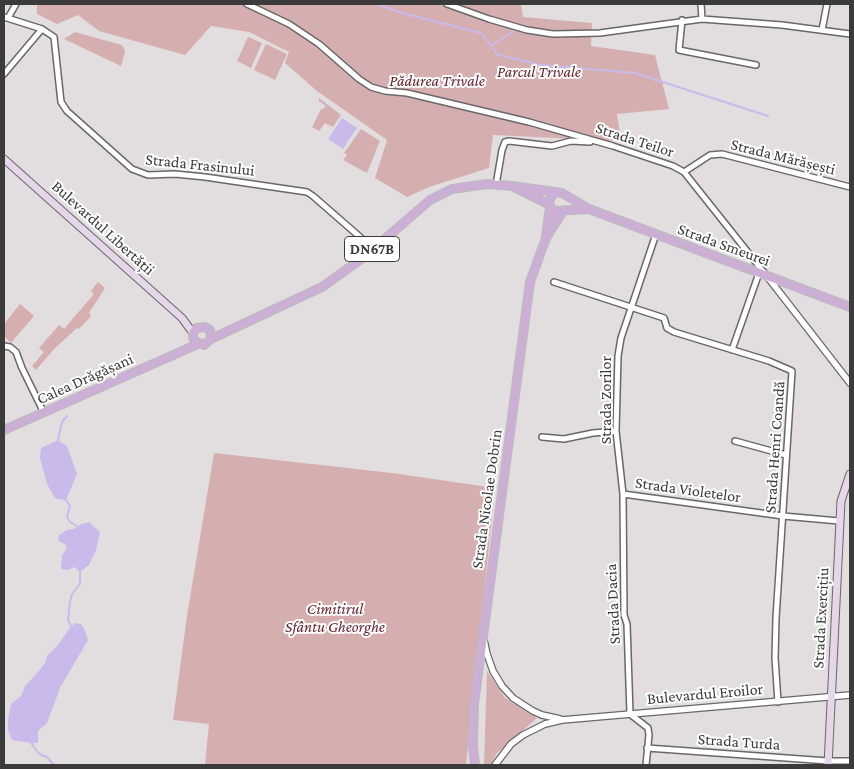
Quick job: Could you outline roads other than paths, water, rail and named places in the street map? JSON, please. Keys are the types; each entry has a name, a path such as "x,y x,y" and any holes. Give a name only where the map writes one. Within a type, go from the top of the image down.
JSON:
{"main road":[{"name":"Bulevardul Libertății","path":"4,159 182,318 196,335"},
{"name":"DN67B","path":"210,334 234,329 322,287 372,250 420,208 440,194 463,186 512,186"},
{"path":"512,186 562,193 567,197 568,203 564,210 558,212 512,186"},
{"path":"550,206 551,197 555,193"},
{"name":"Strada Smeurei","path":"567,197 589,209 850,307"},
{"name":"Strada Nicolae Dobrin","path":"546,238 550,206"},
{"name":"Strada Smeurei","path":"564,210 589,209"},
{"name":"Strada Nicolae Dobrin","path":"475,765 473,746 474,704 530,282 546,238 564,210"},
{"path":"196,335 205,327 210,334"},
{"name":"Calea Drăgășani","path":"4,430 177,353 196,335 204,345 210,334"},
{"name":"Strada Exercițiu","path":"828,763 842,495 850,476"}],"street":[{"path":"4,74 42,29 6,18 16,4"},
{"name":"Strada Teilor","path":"247,4 289,24 319,44 358,79 371,87 415,95 549,128 666,162 684,172 762,274 850,383"},
{"path":"447,4 526,30 553,34 600,32 682,20 702,19 782,25 850,34"},
{"path":"702,4 702,19"},
{"path":"822,30 827,4"},
{"path":"682,20 679,50 756,65"},
{"name":"Strada Frasinului","path":"42,29 55,40 61,102 67,111 132,170 148,175 175,174 205,177 307,192 360,237 372,250"},
{"path":"496,185 502,150 505,142 509,140 552,146 571,141 598,142"},
{"name":"Strada Mărășești","path":"684,172 710,155 722,154 850,187"},
{"name":"Strada Zorilor","path":"623,494 616,431 618,356 621,338 656,234"},
{"path":"732,350 762,274"},
{"path":"554,282 631,307"},
{"name":"Strada Henri Coandă","path":"631,307 664,318 667,328 674,332 792,370 775,658 778,702"},
{"path":"4,346 10,347 16,352 44,413"},
{"path":"542,437 564,439 593,433 616,431"},
{"path":"735,441 786,455"},
{"name":"Strada Violetelor","path":"623,494 840,522"},
{"name":"Strada Dacia","path":"623,494 624,615 627,624 630,714"},
{"name":"Bulevardul Eroilor","path":"483,635 493,671 502,686 513,698 542,715 562,720"},
{"name":"Bulevardul Eroilor","path":"495,765 511,744 523,735 546,724 562,720 850,696"},
{"path":"630,714 648,728 646,765"},
{"name":"Strada Turda","path":"648,748 828,763 850,761"}],"waterway":[{"path":"376,4 402,13 481,33 498,55 542,65 635,73 768,116"},
{"path":"492,45 517,29"},
{"path":"58,440 62,422 67,416"},
{"path":"66,500 70,506 67,517 76,526"},
{"path":"71,626 68,620 70,602 72,594 80,584 80,572"},
{"path":"31,743 39,754 47,757 54,765"}],"park label":[{"name":"Parcul Trivale","path":"539,72"},
{"name":"Pădurea Trivale","path":"437,81"},
{"name":"Cimitirul Sfântu Gheorghe","path":"335,618"}]}
